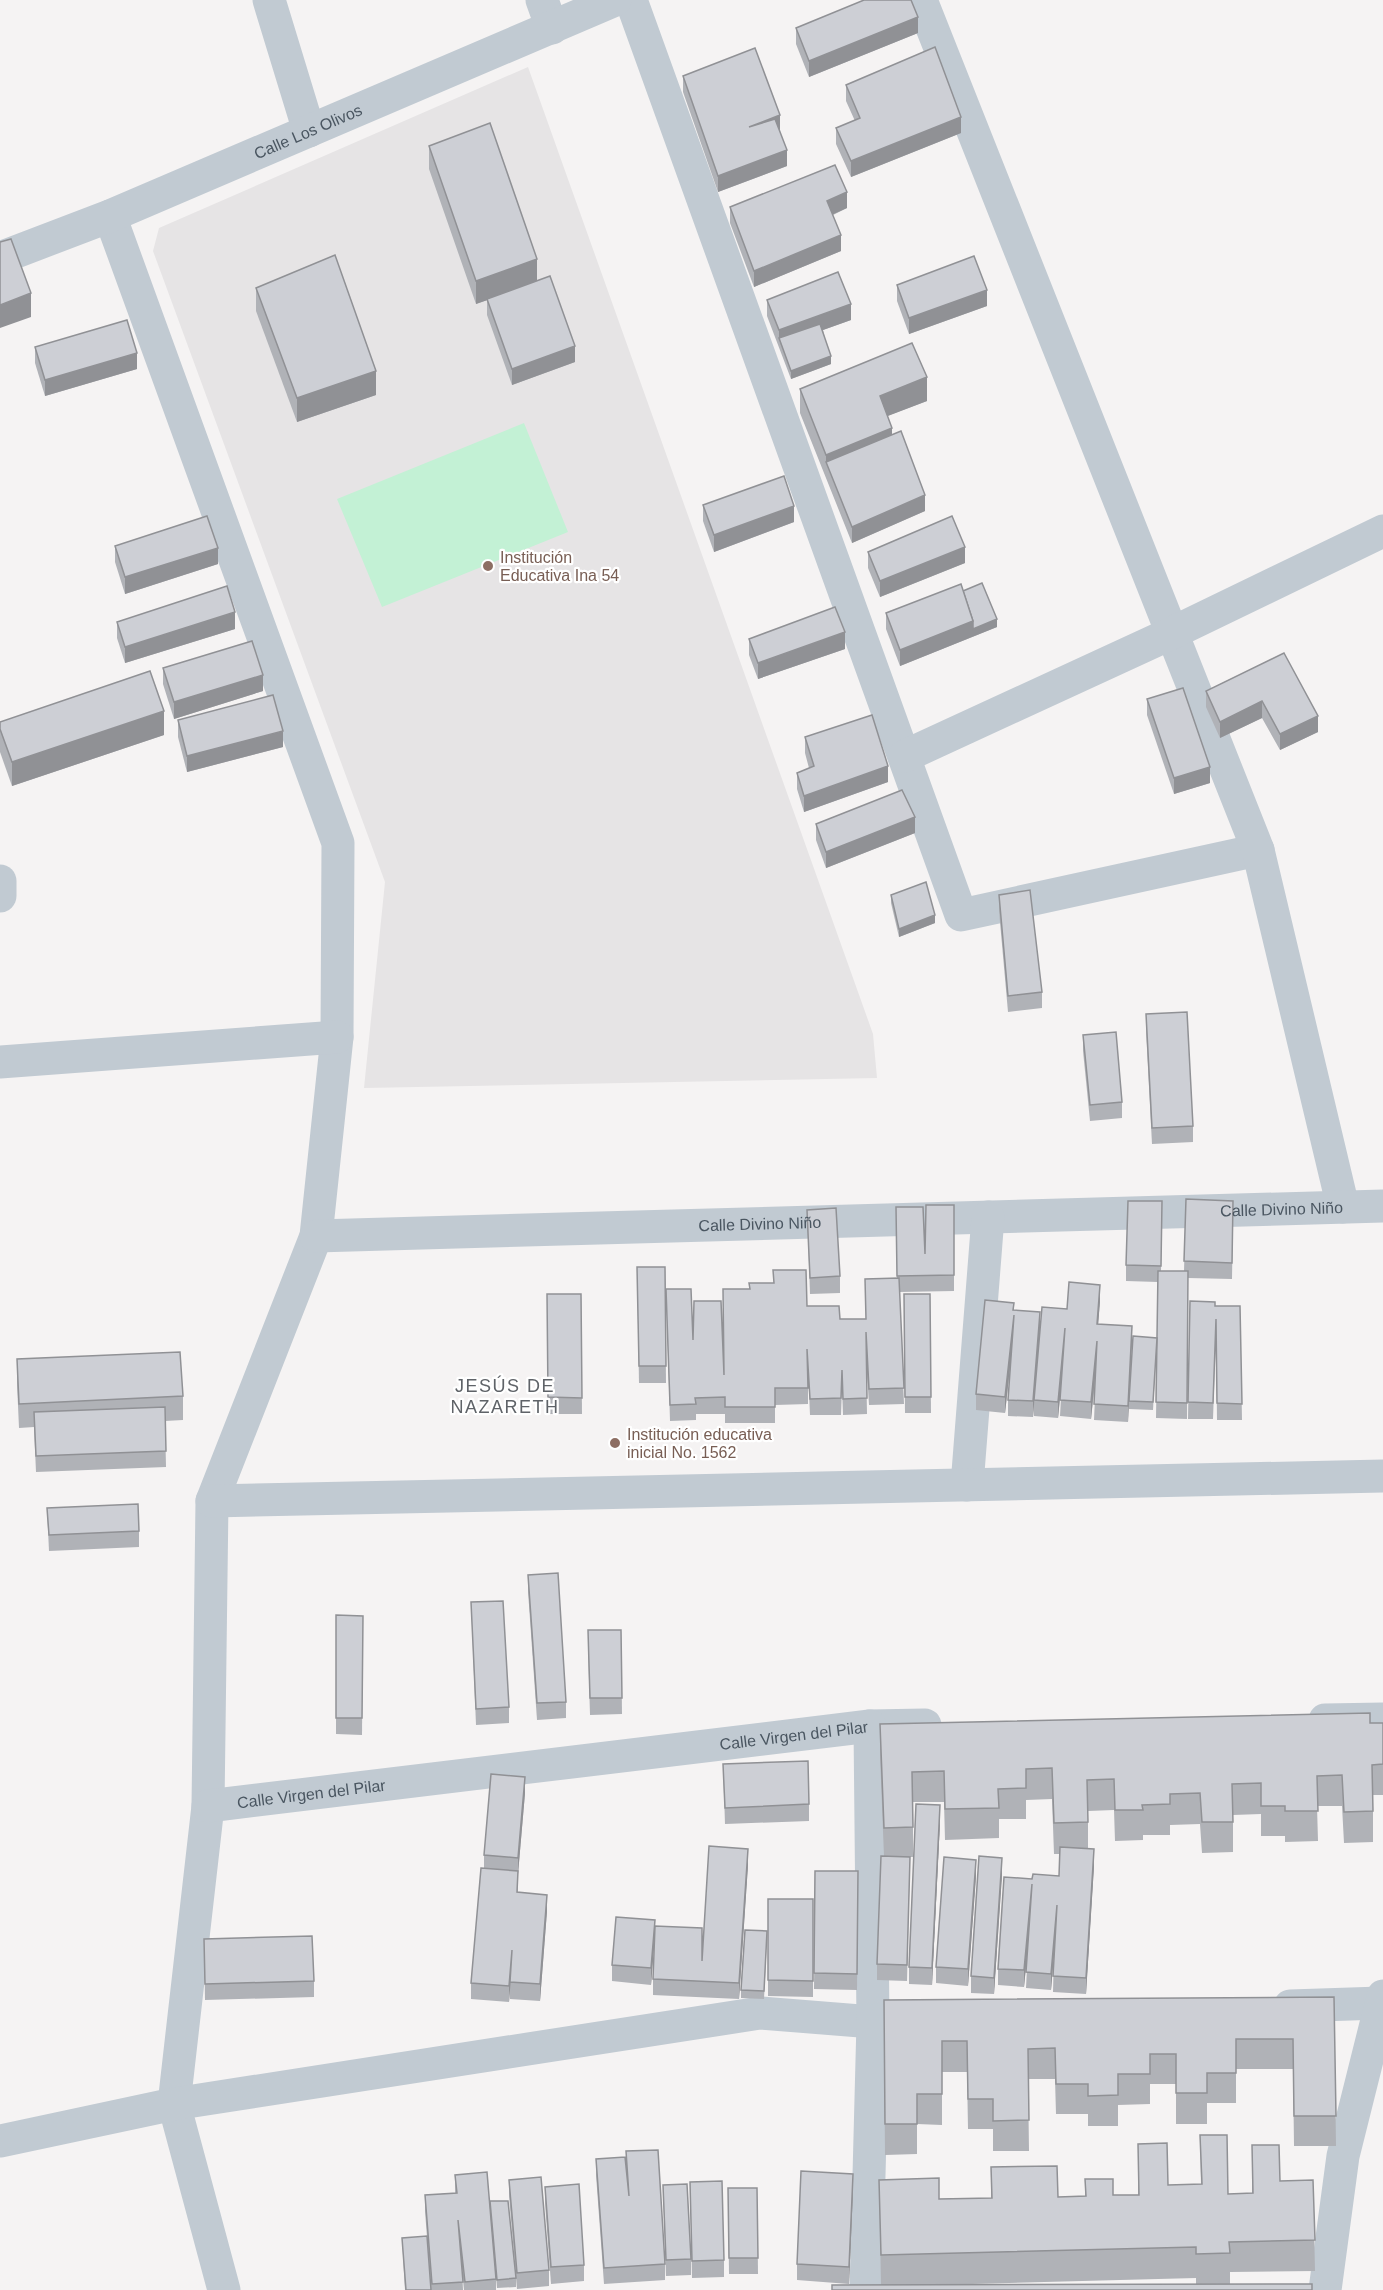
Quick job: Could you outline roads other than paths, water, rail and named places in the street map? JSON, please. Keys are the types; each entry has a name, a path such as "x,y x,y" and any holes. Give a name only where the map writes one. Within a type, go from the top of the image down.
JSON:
{"street":[{"path":"268,0 309,131"},
{"name":"Calle Los Olivos","path":"0,258 110,216 309,131 547,14 615,0"},
{"path":"631,0 961,915 1258,850"},
{"path":"921,0 1258,850 1343,1207"},
{"path":"110,216 338,843 337,1037 316,1236 212,1501 208,1806 174,2104 224,2290"},
{"path":"904,756 1172,633 1383,531"},
{"path":"0,881 2,889 0,896"},
{"path":"0,1062 337,1037"},
{"name":"Calle Divino Niño","path":"316,1236 1383,1206"},
{"path":"967,1485 988,1217"},
{"path":"212,1501 1383,1476"},
{"path":"1299,1720 1383,1719"},
{"name":"Calle Virgen del Pilar","path":"208,1806 870,1726 954,1725"},
{"path":"866,2290 873,2022 870,1726"},
{"path":"1263,2007 1382,1999 1343,2156 1325,2290"},
{"path":"0,2141 174,2104 760,2013 873,2022 956,2019"}],"place":[{"name":"Institución Educativa Ina 54","path":"488,566"},
{"name":"Institución educativa inicial No. 1562","path":"615,1443"}],"district":[{"name":"JESÚS DE NAZARETH","path":"505,1396"}]}
